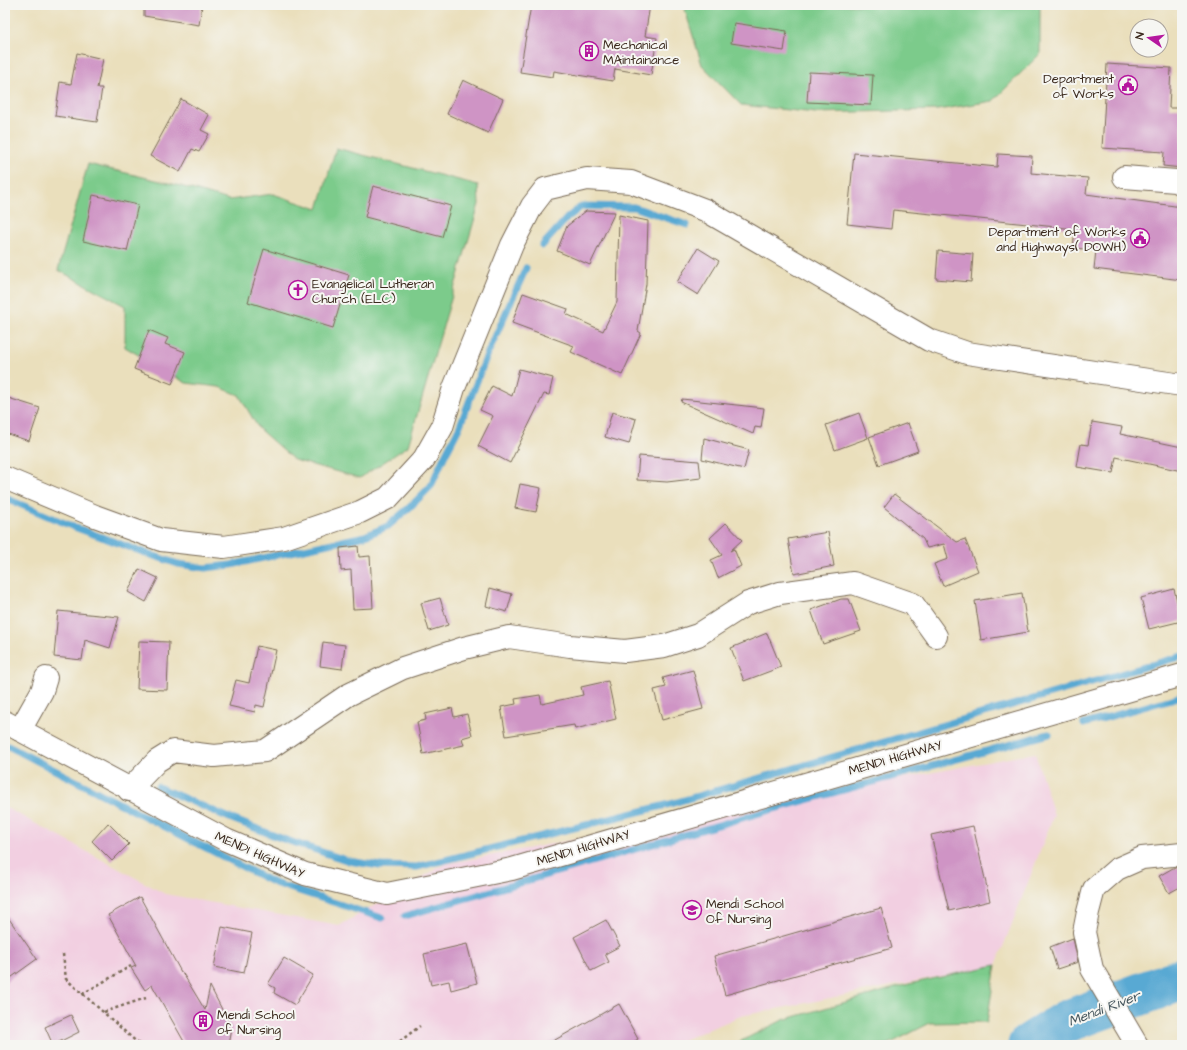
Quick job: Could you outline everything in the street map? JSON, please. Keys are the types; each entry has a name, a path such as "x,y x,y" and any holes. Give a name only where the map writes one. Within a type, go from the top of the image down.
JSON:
{"street":[{"path":"1124,177 1176,181 1182,184"},
{"path":"5,478 95,516 161,540 224,547 284,538 360,512 388,498 424,459 442,427 454,388 512,245 532,206 545,189 587,179 630,182 704,210 928,340 967,353 1182,385"},
{"path":"129,790 157,761 173,751 214,756 265,751 348,695 403,668 464,648 509,637 570,646 625,651 664,646 698,635 748,603 780,593 853,583 913,604 936,636"},
{"name":"MENDI HIGHWAY","path":"12,726 129,790 226,840 304,874 387,894 512,868 1182,675"},
{"path":"12,726 42,691 46,678"},
{"path":"1138,1045 1092,969 1084,932 1094,889 1117,869 1142,858 1182,854"}],"path":[{"path":"63,954 66,979 140,1045"},
{"path":"82,994 130,966"},
{"path":"104,1012 146,998"},
{"path":"395,1045 420,1026"}],"shaded area":[{"name":"Mendi School Of Nursing","path":"1035,753 1054,815 996,965 741,1016 671,1045 5,1045 5,807 165,894 339,926 445,864"}],"green space":[{"path":"686,5 1040,5 1040,54 993,101 937,110 816,113 741,105 702,65 685,10"},
{"path":"336,148 478,185 479,204 408,446 360,478 294,460 259,429 239,395 219,387 186,383 125,347 125,306 58,270 88,164 177,185 229,200 273,194 318,209"},
{"path":"996,965 987,1022 930,1023 887,1045 733,1045 783,1020 909,984"}],"building":[{"path":"144,5 202,5 199,25 144,16"},
{"name":"Mechanical MAintainance","path":"531,5 650,5 645,36 657,38 651,75 615,69 613,81 554,71 553,77 520,72"},
{"path":"734,23 787,31 784,51 731,43"},
{"path":"77,53 103,59 97,88 102,88 97,122 55,116 60,82 71,84"},
{"path":"1107,64 1171,68 1169,108 1182,108 1182,168 1163,166 1164,152 1102,148"},
{"path":"809,72 873,75 871,105 807,102"},
{"path":"463,80 503,99 488,133 447,114"},
{"path":"181,99 209,115 201,130 209,134 199,152 192,149 180,172 150,156"},
{"path":"854,153 997,167 998,154 1032,156 1031,173 1088,178 1086,194 1182,207 1182,280 1094,269 1096,250 1073,248 1075,229 893,210 891,229 847,224"},
{"path":"373,186 451,206 442,237 365,217"},
{"path":"93,195 138,205 127,251 83,241"},
{"path":"586,211 615,212 590,265 557,251 567,226"},
{"path":"619,215 648,221 646,284 638,331 641,333 622,375 571,352 574,346 512,323 523,293 568,309 566,314 603,331 617,302"},
{"path":"698,248 719,261 698,295 677,282"},
{"name":"Evangelical Lutheran Church (ELC)","path":"264,249 349,275 333,328 248,302"},
{"path":"938,251 973,254 971,282 936,279"},
{"path":"149,330 168,338 165,344 185,352 172,384 134,369"},
{"path":"519,369 553,378 549,395 544,394 510,463 478,446 493,416 480,410 492,386 512,396"},
{"path":"5,397 40,408 29,441 5,433"},
{"path":"682,399 764,408 761,428 755,427 753,434 681,402"},
{"path":"612,412 636,419 629,444 605,437"},
{"path":"859,413 868,438 835,450 826,425"},
{"path":"1092,422 1122,427 1120,434 1182,447 1182,471 1116,457 1113,473 1077,467 1081,444 1088,445"},
{"path":"908,423 918,451 879,465 869,437"},
{"path":"704,438 749,450 744,469 702,459"},
{"path":"639,456 699,461 701,478 667,482 637,480"},
{"path":"520,484 541,488 536,512 515,508"},
{"path":"894,494 957,542 965,539 978,571 943,586 934,564 948,559 944,544 927,548 923,539 884,507"},
{"path":"726,523 742,540 730,551 734,549 741,566 718,578 711,560 722,555 710,538"},
{"path":"828,532 834,566 794,574 788,539"},
{"path":"358,546 359,557 370,556 373,608 353,609 351,570 341,571 340,548"},
{"path":"139,569 158,578 146,602 128,592"},
{"path":"490,588 512,594 507,612 486,606"},
{"path":"1174,589 1182,621 1149,629 1141,598"},
{"path":"1022,593 1028,632 981,640 975,601"},
{"path":"440,598 448,625 429,631 421,603"},
{"path":"841,599 849,599 861,631 823,644 811,610"},
{"path":"58,611 119,617 110,648 85,640 82,660 54,657"},
{"path":"767,633 781,667 744,681 731,648"},
{"path":"139,641 169,642 167,690 137,689"},
{"path":"323,642 345,645 342,669 320,666"},
{"path":"257,646 276,650 264,707 256,705 255,712 229,706 236,680 249,683"},
{"path":"693,670 703,709 662,720 654,690 666,687 663,678"},
{"path":"608,681 616,719 575,729 574,725 506,736 501,707 516,704 515,699 540,695 542,704 583,695 581,687"},
{"path":"452,708 454,717 467,714 472,735 462,738 464,745 423,754 417,722 426,720 425,714"},
{"path":"108,823 129,844 112,861 92,841"},
{"path":"973,826 990,901 949,911 931,835"},
{"path":"1182,867 1182,886 1169,893 1159,876 1173,868"},
{"path":"140,897 181,972 205,1010 210,986 232,1029 229,1045 186,1045 152,985 145,990 131,968 136,966 108,915"},
{"path":"881,908 892,948 725,995 714,956"},
{"path":"5,913 37,959 5,982"},
{"path":"606,920 620,946 605,954 609,962 591,971 574,937"},
{"path":"222,927 252,933 244,973 214,967"},
{"path":"1073,938 1078,962 1057,969 1050,947"},
{"path":"467,944 477,983 451,990 449,981 431,985 424,954"},
{"path":"284,958 313,975 295,1005 274,993 275,988 268,984"},
{"path":"619,1004 638,1039 629,1045 546,1045"},
{"path":"71,1015 79,1032 53,1045 45,1027"}],"waterway":[{"path":"542,246 567,218 582,206 634,207 687,225"},
{"path":"5,498 74,527 148,554 178,564 205,568 231,565 365,536 388,526 431,486 459,428 487,355 526,268"},
{"path":"158,787 283,839 349,861 380,866 417,867 670,804 1182,656"},
{"path":"1084,724 1182,696"},
{"path":"405,916 763,812 1049,734"},
{"path":"8,746 274,883 382,918"},
{"name":"Mendi River","path":"1029,1045 1065,1022 1182,979"}],"place":[{"name":"Mechanical MAintainance","path":"589,51"},
{"name":"Department of Works","path":"1128,85"},
{"name":"Department of Works and Highways( DOWH)","path":"1140,238"},
{"name":"Evangelical Lutheran Church (ELC)","path":"298,290"},
{"name":"Mendi School Of Nursing","path":"692,910"},
{"name":"Mendi School of Nursing","path":"203,1021"}]}
